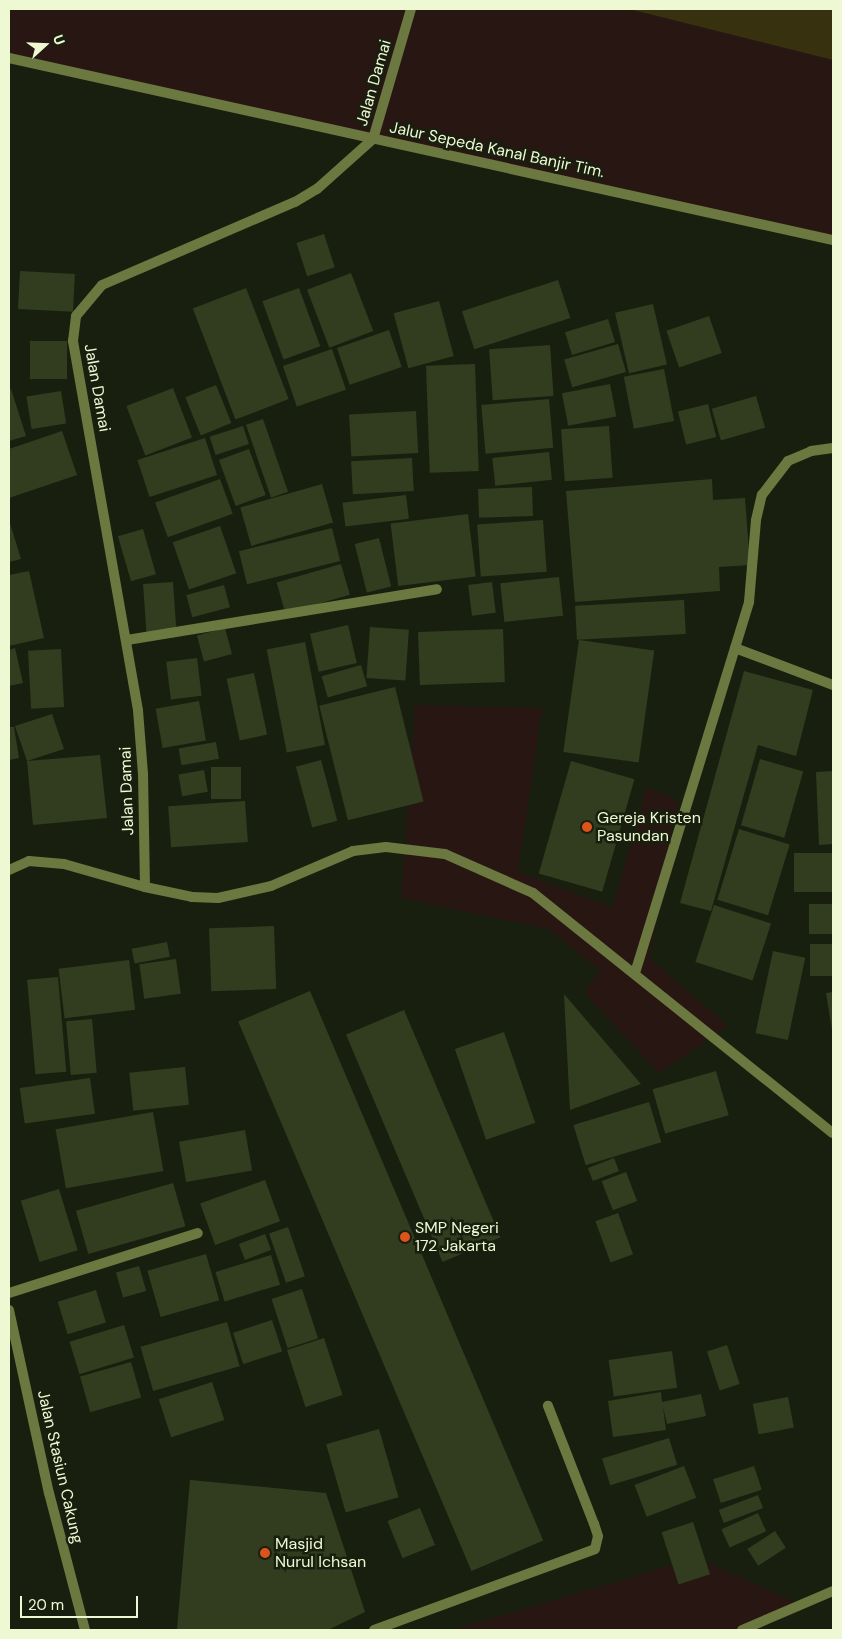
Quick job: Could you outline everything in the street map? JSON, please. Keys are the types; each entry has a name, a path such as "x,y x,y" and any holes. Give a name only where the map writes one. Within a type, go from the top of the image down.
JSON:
{"street":[{"name":"Jalan Damai","path":"145,887 143,774 138,710 73,341 76,316 102,285 295,202 317,189 373,139 411,9"},
{"name":"Jalur Sepeda Kanal Banjir Tim.","path":"9,58 833,240"},
{"path":"635,973 749,602 756,520 762,495 788,461 810,451 833,448"},
{"path":"126,640 437,589"},
{"path":"735,648 833,685"},
{"path":"9,870 28,861 64,864 145,887 192,897 218,898 271,886 353,851 386,847 415,848 445,854 533,892 833,1133"},
{"path":"9,1292 198,1233"},
{"name":"Jalan Stasiun Cakung","path":"9,1310 49,1492 85,1630"},
{"path":"374,1630 595,1548 598,1536 548,1406"},
{"path":"742,1630 833,1591"}],"shaded area":[{"path":"9,9 629,9 833,60 833,240 9,58"},
{"path":"629,9 833,9 833,60"},
{"path":"415,705 542,708 518,872 613,908 646,788 678,800 649,958 728,1026 659,1073 584,992 600,970 548,929 401,898"},
{"path":"697,1558 806,1607 749,1630 452,1630"}],"building":[{"path":"324,234 335,267 307,276 296,243"},
{"path":"20,271 75,274 73,312 18,309"},
{"path":"351,273 373,331 329,348 307,290"},
{"path":"558,280 570,318 474,349 462,311"},
{"path":"246,288 289,399 235,420 193,308"},
{"path":"299,288 320,346 284,360 262,301"},
{"path":"439,301 454,356 408,368 394,313"},
{"path":"653,304 667,364 629,373 615,313"},
{"path":"709,316 722,353 679,368 666,331"},
{"path":"608,319 615,342 572,355 565,332"},
{"path":"389,330 402,367 350,385 337,348"},
{"path":"30,341 67,341 67,379 30,379"},
{"path":"618,344 626,372 572,387 564,359"},
{"path":"550,345 554,396 493,400 489,349"},
{"path":"332,349 346,390 297,407 283,366"},
{"path":"475,364 479,471 430,473 426,366"},
{"path":"664,369 674,421 634,429 624,377"},
{"path":"610,384 616,416 568,426 562,393"},
{"path":"216,385 231,423 201,435 185,397"},
{"path":"173,388 192,437 145,455 126,406"},
{"path":"11,389 26,436 9,441 9,390"},
{"path":"61,391 66,424 32,429 26,396"},
{"path":"756,396 765,428 721,440 712,409"},
{"path":"549,399 553,448 486,454 481,405"},
{"path":"708,404 716,437 686,444 678,411"},
{"path":"416,411 418,453 351,456 349,415"},
{"path":"263,419 288,492 271,498 246,425"},
{"path":"243,426 249,444 216,455 210,437"},
{"path":"609,426 613,478 565,481 561,429"},
{"path":"62,431 77,475 9,498 9,449"},
{"path":"205,438 217,475 150,497 137,460"},
{"path":"249,449 266,495 236,506 219,460"},
{"path":"549,452 552,480 495,486 492,458"},
{"path":"412,458 414,491 353,494 351,461"},
{"path":"220,479 233,514 168,537 155,503"},
{"path":"712,479 713,500 745,498 750,565 719,567 720,591 575,602 566,491"},
{"path":"322,484 333,522 251,546 240,507"},
{"path":"532,487 533,516 479,518 478,489"},
{"path":"406,495 409,519 345,527 342,503"},
{"path":"468,514 476,577 398,586 391,524"},
{"path":"9,520 21,559 9,562"},
{"path":"543,520 547,572 481,576 477,525"},
{"path":"220,526 236,573 189,590 173,542"},
{"path":"332,528 340,561 247,584 239,551"},
{"path":"143,529 156,574 131,581 118,536"},
{"path":"379,538 391,587 367,593 355,544"},
{"path":"341,564 350,595 285,613 277,582"},
{"path":"29,571 44,638 9,646 9,575"},
{"path":"559,577 563,616 504,622 500,583"},
{"path":"173,582 176,630 146,632 143,584"},
{"path":"492,582 496,613 472,616 468,585"},
{"path":"224,585 230,607 192,617 186,595"},
{"path":"684,600 686,634 577,640 575,606"},
{"path":"348,625 357,663 319,672 310,634"},
{"path":"370,627 409,630 405,681 366,678"},
{"path":"225,628 232,654 204,662 197,636"},
{"path":"503,629 505,682 420,685 418,632"},
{"path":"579,640 654,651 639,762 563,752"},
{"path":"305,642 325,745 287,753 267,649"},
{"path":"15,648 23,683 9,686 9,650"},
{"path":"61,649 64,707 31,709 28,651"},
{"path":"197,658 202,696 171,699 166,662"},
{"path":"361,665 367,686 328,697 322,676"},
{"path":"744,671 813,690 796,756 758,745 711,911 680,903"},
{"path":"254,673 267,735 240,740 227,679"},
{"path":"395,687 424,801 348,820 319,706"},
{"path":"199,701 206,740 163,748 156,709"},
{"path":"52,714 64,749 27,761 15,726"},
{"path":"9,727 14,727 19,758 9,760"},
{"path":"216,742 219,759 182,765 179,749"},
{"path":"100,755 107,818 33,825 27,761"},
{"path":"760,759 803,771 784,838 741,825"},
{"path":"321,760 337,821 312,828 296,767"},
{"name":"Gereja Kristen Pasundan","path":"571,761 634,779 602,892 539,873"},
{"path":"211,767 241,767 241,799 211,799"},
{"path":"204,770 208,792 182,796 178,775"},
{"path":"833,771 833,844 819,845 816,772"},
{"path":"245,801 248,842 171,847 168,806"},
{"path":"739,829 790,844 768,915 717,900"},
{"path":"794,853 833,853 833,892 794,892"},
{"path":"809,904 833,904 833,934 809,934"},
{"path":"714,905 771,924 753,981 695,962"},
{"path":"274,926 276,989 211,991 209,928"},
{"path":"167,942 170,957 135,964 132,949"},
{"path":"810,944 833,944 833,976 810,976"},
{"path":"773,951 805,958 788,1040 756,1033"},
{"path":"176,959 181,994 144,999 139,964"},
{"path":"129,960 135,1010 65,1018 59,969"},
{"path":"58,977 66,1072 35,1074 27,980"},
{"path":"310,991 543,1541 471,1571 238,1021"},
{"path":"833,992 833,1030 832,1030 826,993"},
{"path":"564,994 641,1084 570,1110"},
{"path":"404,1010 501,1237 443,1262 346,1035"},
{"path":"92,1019 97,1073 71,1075 66,1021"},
{"path":"504,1032 535,1123 486,1140 455,1049"},
{"path":"185,1067 189,1105 133,1111 129,1073"},
{"path":"716,1071 729,1115 665,1133 653,1089"},
{"path":"90,1078 95,1114 25,1124 20,1088"},
{"path":"649,1102 661,1142 586,1165 573,1125"},
{"path":"153,1112 163,1171 66,1188 56,1129"},
{"path":"245,1130 252,1170 186,1182 179,1142"},
{"path":"614,1158 619,1171 593,1181 588,1168"},
{"path":"626,1172 637,1201 613,1210 602,1181"},
{"path":"265,1180 280,1221 215,1245 200,1204"},
{"path":"173,1183 185,1226 88,1254 76,1211"},
{"path":"59,1189 78,1250 39,1262 21,1201"},
{"path":"618,1213 633,1254 610,1263 595,1221"},
{"path":"288,1227 305,1276 286,1283 269,1234"},
{"path":"265,1234 271,1250 245,1260 239,1244"},
{"path":"206,1254 219,1300 161,1317 147,1271"},
{"path":"271,1255 280,1285 225,1302 216,1272"},
{"path":"139,1266 146,1291 123,1298 116,1273"},
{"path":"302,1289 318,1338 288,1348 272,1299"},
{"path":"96,1290 106,1323 68,1334 58,1302"},
{"path":"272,1320 282,1351 243,1364 233,1333"},
{"path":"227,1322 240,1366 153,1391 140,1347"},
{"path":"124,1325 134,1358 79,1374 69,1342"},
{"path":"324,1338 343,1395 305,1407 287,1350"},
{"path":"727,1345 740,1384 720,1390 707,1351"},
{"path":"672,1351 677,1388 614,1397 609,1360"},
{"path":"131,1362 141,1398 90,1412 80,1377"},
{"path":"212,1382 224,1420 171,1437 159,1399"},
{"path":"661,1392 662,1402 701,1394 706,1416 667,1424 663,1407 666,1430 613,1437 608,1401"},
{"path":"788,1397 794,1427 759,1434 753,1404"},
{"path":"379,1429 399,1497 346,1512 326,1444"},
{"path":"669,1438 677,1465 610,1485 602,1458"},
{"path":"684,1466 696,1498 647,1517 635,1485"},
{"path":"754,1466 762,1490 721,1503 713,1479"},
{"name":"Masjid Nurul Ichsan","path":"190,1480 326,1493 365,1612 328,1630 177,1629"},
{"path":"758,1495 763,1508 724,1523 719,1510"},
{"path":"420,1508 435,1545 403,1558 388,1521"},
{"path":"758,1513 766,1531 730,1548 721,1529"},
{"path":"693,1522 710,1574 679,1585 662,1532"},
{"path":"775,1531 786,1548 758,1566 747,1549"}],"place":[{"name":"Gereja Kristen Pasundan","path":"587,827"},
{"name":"SMP Negeri 172 Jakarta","path":"405,1237"},
{"name":"Masjid Nurul Ichsan","path":"265,1553"}]}
